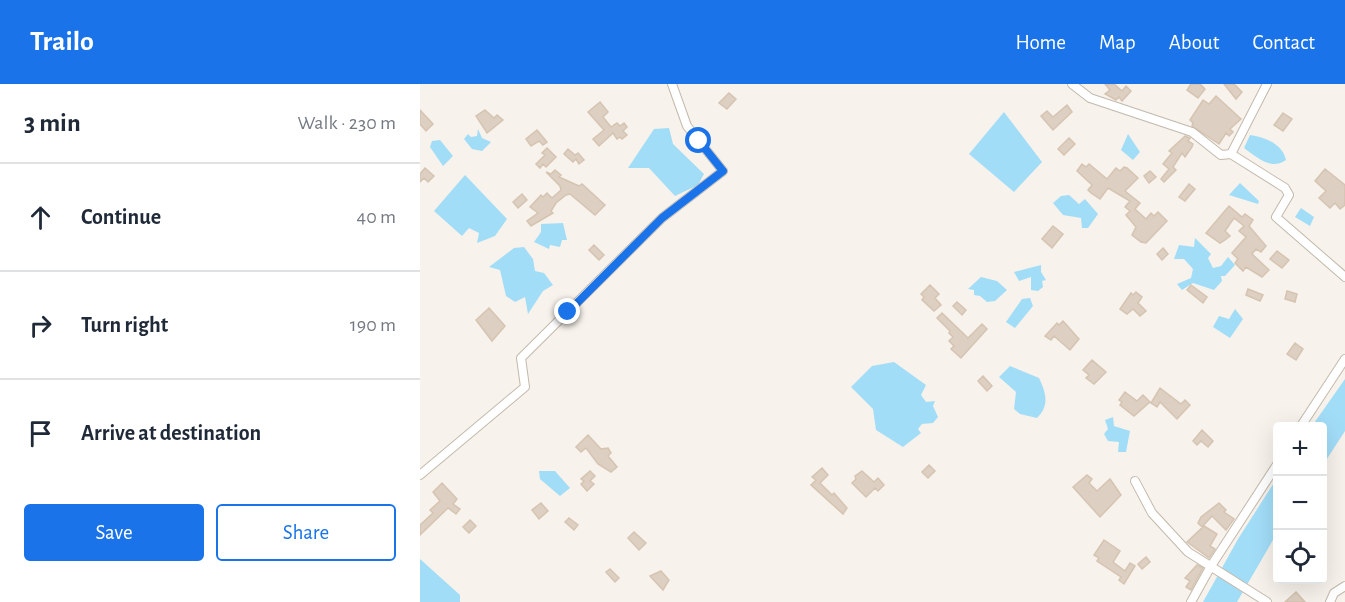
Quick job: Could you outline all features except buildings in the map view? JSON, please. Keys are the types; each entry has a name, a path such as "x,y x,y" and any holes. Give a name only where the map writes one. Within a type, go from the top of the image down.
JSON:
{"street":[{"path":"420,475 525,387 521,358 662,218 723,171 687,126 672,84"},
{"path":"1072,84 1090,98 1192,132 1221,155 1231,154 1284,188 1289,195 1276,217 1345,277"},
{"path":"1231,154 1267,84"},
{"path":"1304,422 1345,359"},
{"path":"1191,602 1273,472"},
{"path":"1135,481 1152,513 1188,552 1267,602"},
{"path":"1330,602 1334,593 1345,586"}],"water":[{"path":"1004,112 1042,162 1014,192 969,154"},
{"path":"669,128 673,144 704,174 698,185 675,196 649,168 628,168 654,129"},
{"path":"478,129 482,138 491,142 482,151 472,149 464,139 468,134 471,137 477,136"},
{"path":"1128,134 1140,152 1133,160 1121,150"},
{"path":"1250,135 1272,142 1281,150 1286,160 1275,164 1264,162 1244,148"},
{"path":"440,140 453,156 443,166 430,147 432,141"},
{"path":"465,175 507,219 495,236 477,243 479,233 469,228 462,236 434,211"},
{"path":"1240,183 1259,201 1258,204 1229,195"},
{"path":"1069,195 1079,204 1085,199 1098,214 1088,228 1082,228 1081,218 1063,215 1053,203 1061,196"},
{"path":"1301,208 1314,217 1310,226 1295,217"},
{"path":"563,223 567,240 562,240 560,247 550,245 549,249 534,242 541,232 541,224"},
{"path":"1195,238 1211,254 1208,258 1213,268 1221,266 1228,257 1235,265 1225,276 1221,276 1222,281 1214,290 1193,283 1182,290 1177,284 1191,278 1193,269 1184,259 1174,259 1179,245 1194,247"},
{"path":"524,247 533,259 535,271 544,273 553,285 543,291 528,314 525,297 515,302 506,296 500,270 489,267 514,248"},
{"path":"1041,265 1041,272 1046,280 1042,281 1043,287 1038,291 1031,290 1031,277 1019,281 1014,272"},
{"path":"981,277 997,281 1007,290 995,301 987,302 980,296 974,295 974,290 968,289"},
{"path":"1030,298 1033,306 1015,328 1006,322 1022,299"},
{"path":"1235,309 1243,319 1230,338 1213,327 1219,316 1229,319"},
{"path":"894,362 926,385 921,395 926,402 935,401 933,406 938,417 933,423 922,424 918,429 921,433 903,447 876,430 873,409 851,387 872,366"},
{"path":"1010,366 1039,378 1046,399 1044,408 1037,418 1020,414 1014,409 1016,392 999,377"},
{"path":"1345,379 1345,431 1327,459 1327,422 1315,422"},
{"path":"1113,417 1114,426 1130,431 1126,452 1118,452 1119,442 1108,441 1104,434 1108,429 1105,420"},
{"path":"539,471 555,471 570,488 560,496 540,479"},
{"path":"1273,484 1273,540 1237,602 1203,602 1238,539"},
{"path":"420,559 460,595 460,602 420,602"}],"route":[{"path":"568,312 662,218 723,171 699,141"}]}
